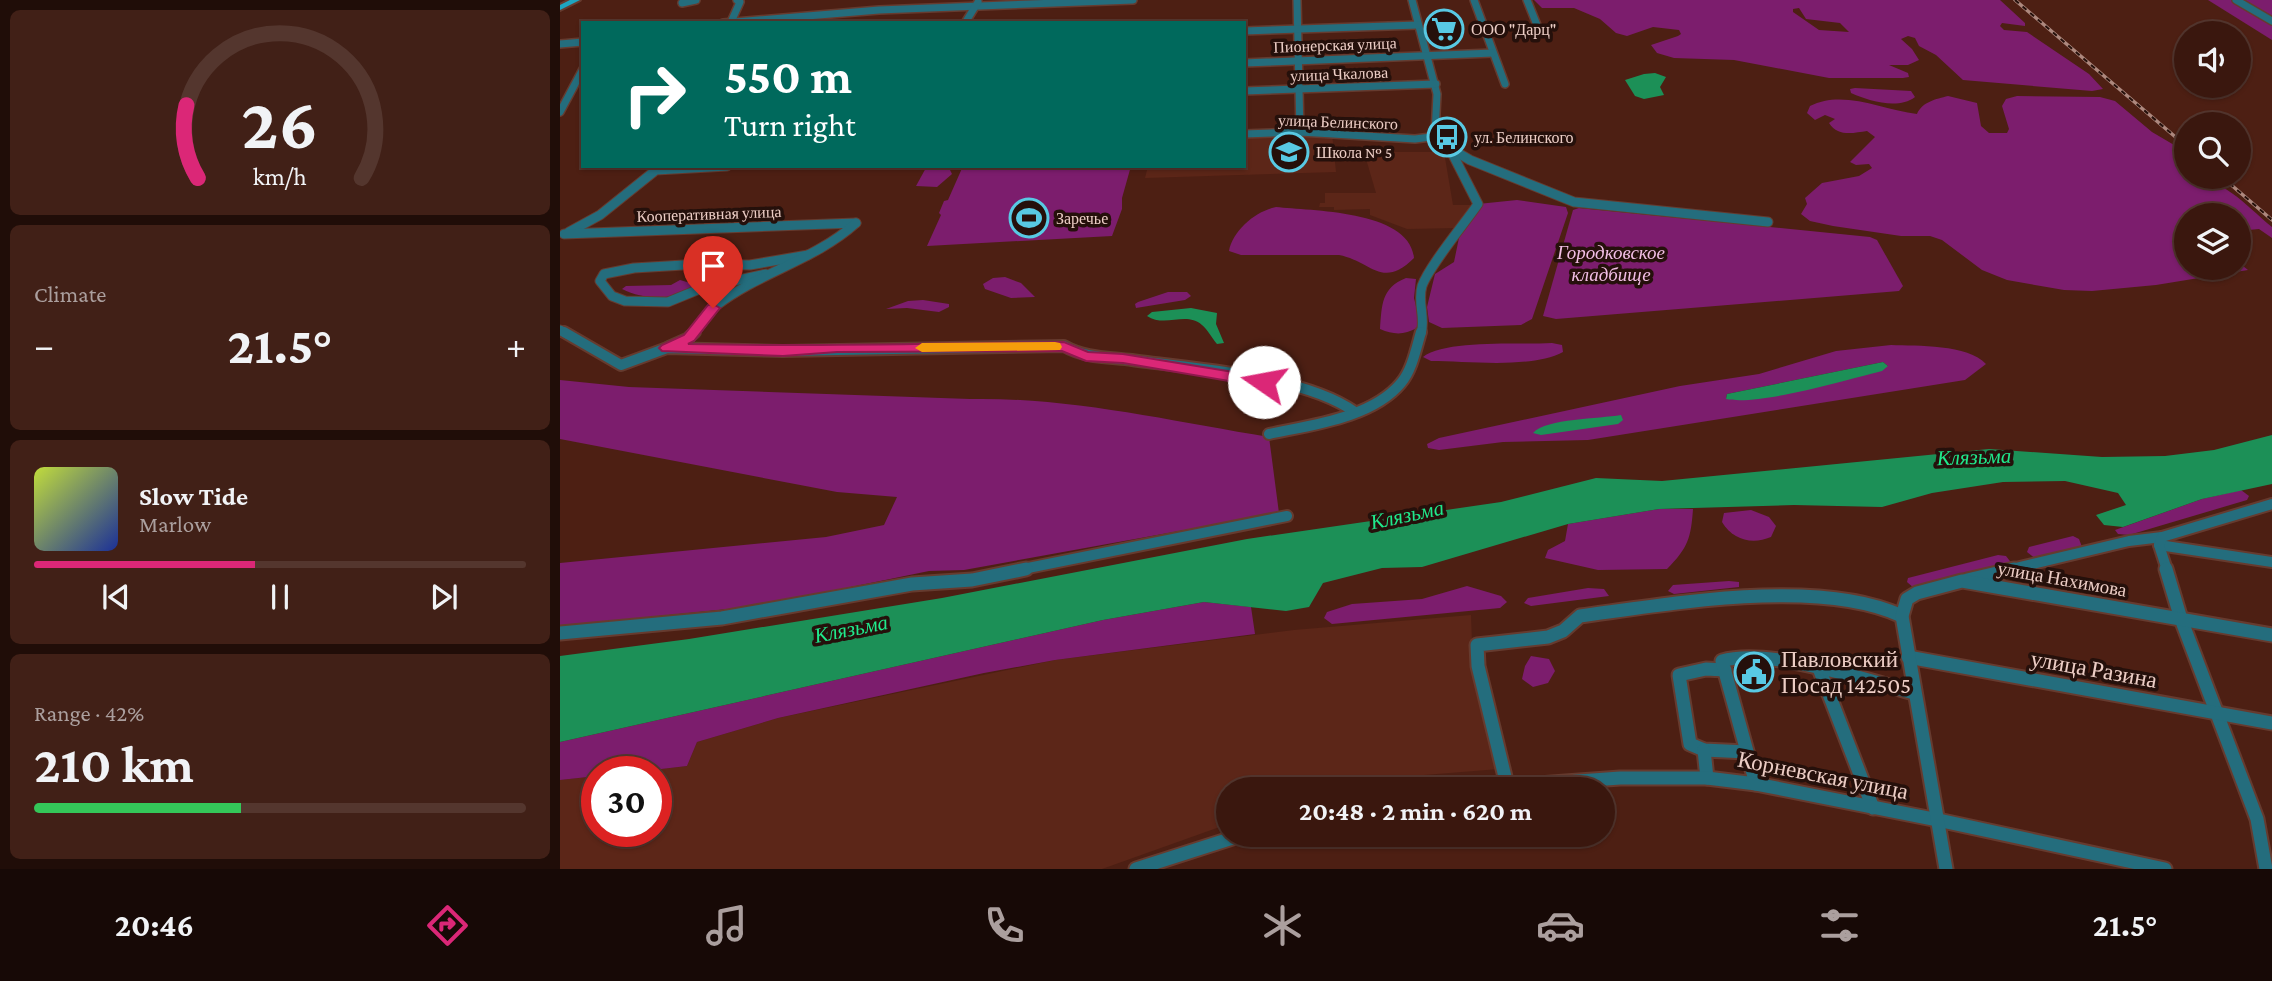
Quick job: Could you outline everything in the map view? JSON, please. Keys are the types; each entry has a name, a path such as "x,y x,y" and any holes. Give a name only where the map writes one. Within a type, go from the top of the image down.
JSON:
{"main road":[{"path":"560,8 576,0"}],"street":[{"path":"682,3 696,0"},
{"path":"731,21 740,2 737,0"},
{"path":"741,21 977,3 1133,0"},
{"path":"1297,0 1300,132"},
{"path":"1412,0 1436,84 1435,134 1431,137 1450,149 1574,202 1768,222"},
{"path":"1474,0 1505,84"},
{"path":"1527,0 1539,30"},
{"path":"2236,0 2272,21"},
{"path":"966,21 977,3"},
{"path":"1246,32 1418,25"},
{"path":"560,44 581,42"},
{"name":"Пионерская улица","path":"1246,63 1493,53"},
{"path":"560,112 571,102 576,75 581,71"},
{"name":"улица Чкалова","path":"1246,91 1436,84"},
{"name":"улица Белинского","path":"1246,134 1300,132 1415,139 1431,137"},
{"path":"1269,434 1342,419 1389,395 1408,372 1423,327 1419,300 1423,283 1431,269 1446,255 1478,204 1469,192 1450,149"},
{"path":"562,234 600,215 659,169 682,168"},
{"name":"Кооперативная улица","path":"562,234 856,223 845,235 808,255"},
{"path":"766,274 702,288 668,302 625,301 612,296 600,281 604,274 634,268 700,264 750,265 808,255"},
{"path":"560,330 621,365 689,338 704,317 723,300 766,274 808,255"},
{"path":"667,348 783,351 1064,346 1086,356 1123,359 1306,388 1345,402 1355,412"},
{"path":"2161,541 2272,504"},
{"path":"560,634 722,618 912,584 972,580 1287,516"},
{"path":"1962,581 2129,541 2161,541 2272,562"},
{"path":"2161,541 2181,619 2257,819 2266,869"},
{"name":"улица Нахимова","path":"1902,616 1907,598 1962,581 2272,635"},
{"path":"1505,777 1478,666 1477,645 1548,638 1563,631 1580,616 1660,605 1769,595 1854,601 1885,608 1902,616 1947,869"},
{"path":"1756,784 1724,670 1722,661 1726,657 1743,655 1770,658 1914,693"},
{"name":"улица Разина","path":"1908,657 2272,723"},
{"path":"1724,670 1706,669 1679,675 1690,744 1704,750 1747,752"},
{"path":"1820,671 1873,808"},
{"path":"1704,750 1707,778"},
{"name":"Корневская улица","path":"1615,778 1707,778 1756,784 2165,869"},
{"path":"1136,869 1216,843"}],"shaded area":[{"name":"Школа № 5","path":"1332,134 1336,172 1145,178 1148,168 1246,168 1246,138"},
{"path":"1364,152 1444,152 1453,205 1470,205 1470,209 1457,228 1407,229 1370,215 1370,209 1334,210 1334,207 1319,207 1320,203 1325,203 1325,193 1376,193"},
{"path":"1471,615 1472,643 1499,769 1399,777 1216,777 1216,828 1102,869 560,869 560,780 581,778 581,847 672,847 672,768 687,766 697,742 778,718 1055,660 1294,630"}],"green space":[{"path":"1534,0 2000,0 2025,23 2025,26 2002,23 2000,26 2004,30 2027,32 2089,74 2103,89 2092,91 1963,80 1936,55 1919,46 1915,38 1908,36 1901,39 1919,60 1908,65 1889,65 1908,73 1909,77 1903,78 1829,78 1734,60 1674,58 1657,53 1651,45 1678,36 1681,34 1679,30 1653,27 1627,36 1616,33 1600,19 1574,8 1542,8","holes":["1799,8 1806,19 1840,23 1849,32 1819,30 1793,12 1793,9"]},
{"path":"2208,0 2272,0 2272,40 2251,27 2251,21 2242,21"},
{"path":"1850,89 1911,91 1915,97 1900,103 1883,103 1851,93"},
{"path":"1948,96 1977,103 1981,126 1989,133 2007,133 2009,129 2002,106 2006,99 2017,96 2100,97 2115,101 2152,132 2174,145 2174,189 2225,189 2244,203 2174,203 2174,280 2187,280 2092,291 2064,290 2007,280 1982,270 1942,240 1930,236 1901,236 1833,226 1810,221 1801,214 1807,204 1805,198 1822,183 1859,176 1872,168 1869,164 1856,165 1850,162 1875,137 1867,131 1846,133 1837,130 1829,123 1835,119 1825,115 1815,120 1807,113 1810,106 1823,101 1849,100 1917,114 1934,100"},
{"path":"926,168 949,168 952,174 937,187 916,186"},
{"name":"Заречье","path":"962,168 1130,168 1122,198 1122,209 1112,236 927,246 941,215 939,213 944,201 948,200"},
{"path":"1517,200 1566,207 1568,213 1532,319 1521,325 1442,328 1429,322 1427,307 1435,274 1454,262 1461,228 1478,204"},
{"path":"1276,207 1334,212 1378,222 1396,230 1408,242 1414,258 1403,267 1385,273 1339,255 1241,255 1229,251 1235,236 1246,223"},
{"name":"Городковское кладбище","path":"1579,208 1870,237 1877,240 1903,286 1899,291 1556,319 1543,316 1573,210"},
{"path":"2251,209 2272,227 2272,238 2259,229 2251,230"},
{"path":"1005,277 1021,283 1035,297 1011,298 985,289 983,284 993,278"},
{"path":"1406,278 1416,279 1414,298 1419,319 1417,328 1399,333 1380,329 1387,292"},
{"path":"680,280 697,285 679,294 660,298 641,296 622,289 626,286 671,285"},
{"path":"1168,292 1187,292 1191,296 1185,300 1136,308 1135,304 1138,302"},
{"path":"908,301 949,304 949,307 939,312 907,308 886,309"},
{"path":"1466,345 1562,345 1563,352 1534,361 1481,363 1431,361 1423,357 1434,351"},
{"path":"1891,345 1928,346 1955,349 1978,357 1986,364 1965,380 1588,440 1503,442 1439,450 1428,448 1427,444 1439,438 1680,386 1759,374 1836,351","holes":["1883,362 1888,366 1726,399 1727,394"]},
{"path":"560,380 629,387 1045,402 1120,411 1269,437 1279,513 964,570 929,571 758,606 560,626 560,563 826,537 884,525 897,497 837,492 560,439"},
{"path":"2241,490 2249,496 2247,500 2129,535 2118,534 2115,530 2202,499"},
{"path":"1659,509 1693,509 1687,542 1680,555 1667,569 1598,570 1545,558 1548,550 1565,541 1568,524"},
{"path":"1751,510 1769,517 1776,526 1771,537 1750,541 1737,537 1722,522 1724,513"},
{"path":"2073,536 2079,539 2082,547 2036,559 2027,552 2029,547"},
{"path":"1998,555 2006,556 2013,565 1915,589 1907,582 1908,578"},
{"path":"1739,582 1739,587 1674,594 1668,591 1673,585"},
{"path":"1467,586 1501,596 1507,602 1500,608 1332,624 1324,618 1327,612 1352,604 1422,599"},
{"path":"1588,588 1604,589 1609,596 1531,606 1524,603 1528,598"},
{"path":"1204,602 1251,607 1255,634 1055,660 778,718 697,742 687,766 672,768 672,756 581,756 581,778 560,780 560,742 1103,620"},
{"path":"1531,656 1549,659 1555,671 1548,683 1533,687 1522,679"}],"water":[{"path":"1655,73 1666,77 1660,87 1664,95 1644,99 1635,96 1625,80"},
{"path":"1191,308 1217,313 1216,324 1224,343 1217,344 1196,321 1161,321 1147,316 1152,312"},
{"path":"1883,362 1888,366 1882,371 1803,391 1760,399 1726,399 1727,394"},
{"path":"1621,415 1623,420 1618,424 1541,435 1533,433 1550,424"},
{"name":"Клязьма","path":"2272,435 2272,484 2202,499 2123,527 2104,525 2096,515 2126,505 2118,493 2065,481 2003,482 1932,493 1882,507 1794,505 1659,509 1568,524 1422,567 1382,568 1323,583 1309,607 1286,611 1204,602 1103,620 560,742 560,656 689,639 942,598 1247,539 1501,502 1596,478 1662,481 1989,449 2102,457 2165,456 2214,450"}],"railway":[{"path":"2015,0 2174,136"},
{"path":"2236,189 2272,220"}],"slow traffic":[{"path":"922,348 1055,347"}],"place":[{"name":"ООО \"Дарц\"","path":"1444,29"},
{"name":"ул. Белинского","path":"1447,137"},
{"name":"Школа № 5","path":"1289,152"},
{"name":"Заречье","path":"1029,218"},
{"name":"Павловский Посад 142505","path":"1754,672"}],"route":[{"path":"713,308 689,338 667,348 783,351 1064,346 1086,356 1123,359 1264,382"}]}
